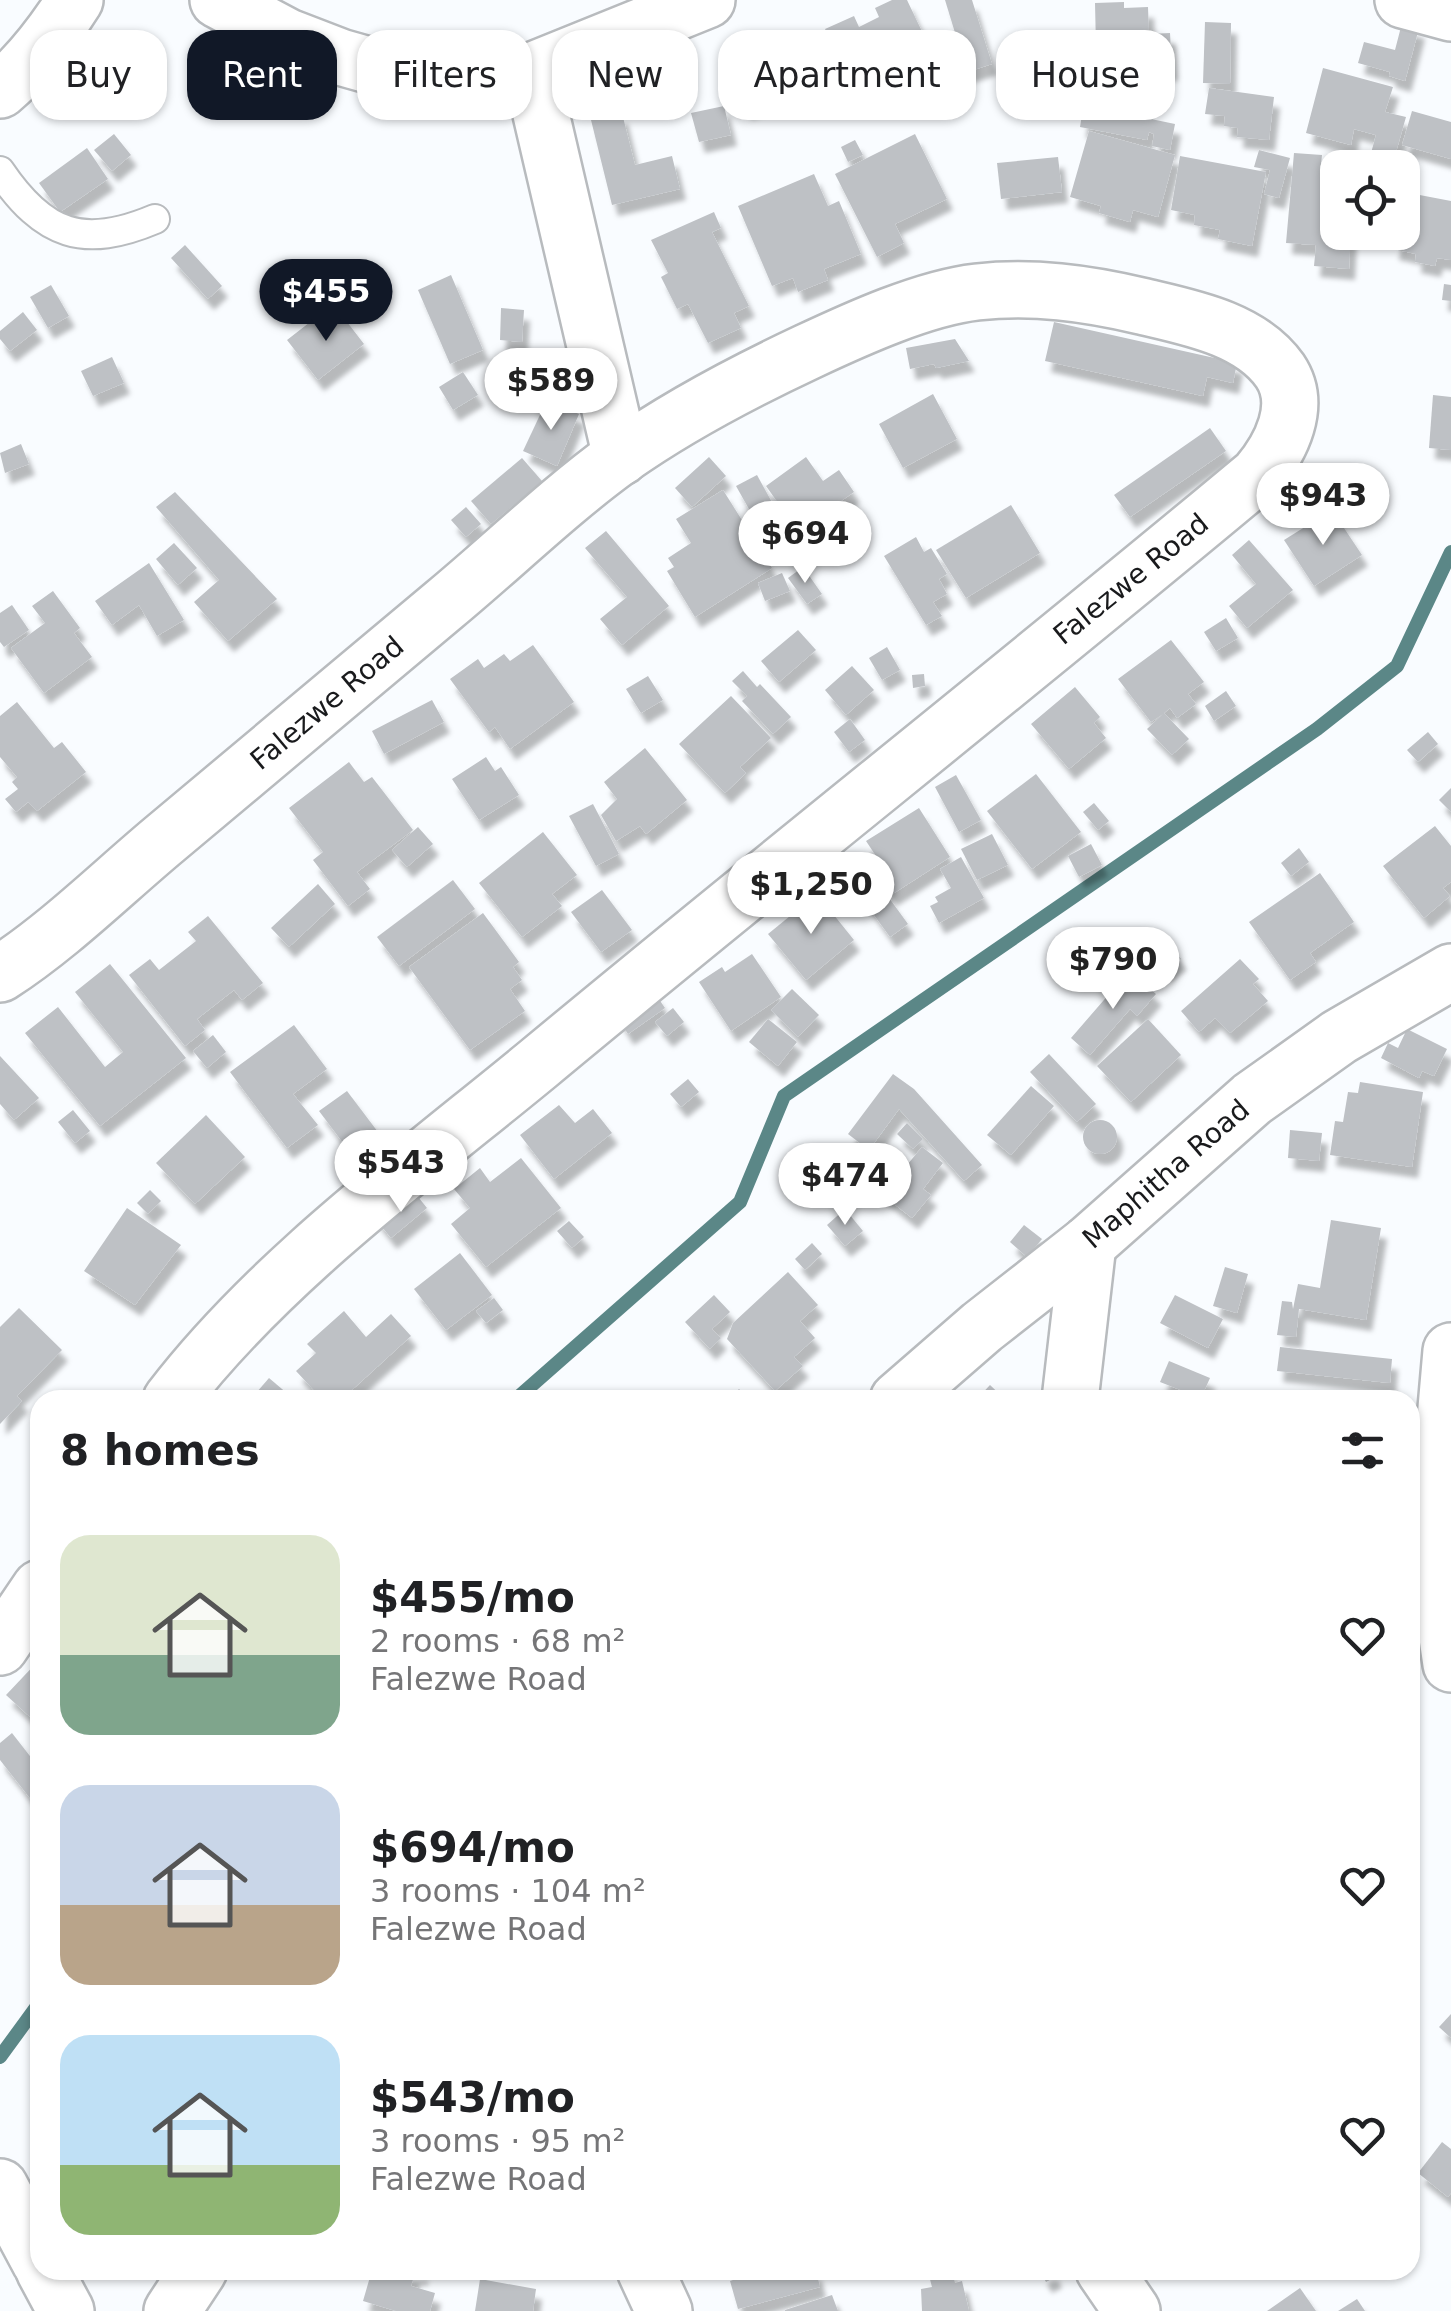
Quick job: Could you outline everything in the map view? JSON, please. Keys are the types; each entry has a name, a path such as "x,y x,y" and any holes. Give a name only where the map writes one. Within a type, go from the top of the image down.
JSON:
{"street":[{"path":"0,90 15,78 75,0"},
{"path":"218,0 288,37 357,60"},
{"path":"532,71 707,0"},
{"path":"1403,0 1451,13"},
{"path":"532,75 620,457"},
{"name":"Falezwe Road","path":"0,974 620,457 744,382 839,337 972,292 1062,290 1118,300 1218,327 1265,354 1288,389 1289,414 1284,436 1273,458 1258,475 714,917 362,1210 260,1299 202,1359 179,1390"},
{"name":"Maphitha Road","path":"910,1390 1088,1244 1252,1098 1338,1037 1451,972"},
{"path":"1071,1390 1088,1244"},
{"path":"1451,1351 1438,1500 1438,1576 1451,1664"},
{"path":"0,1647 30,1603"},
{"path":"0,2187 30,2243"},
{"path":"49,2280 66,2311"},
{"path":"172,2311 192,2280"},
{"path":"650,2280 664,2311"},
{"path":"1111,2280 1132,2311"}],"lane":[{"path":"0,171 26,204 66,230 110,236 156,220"}],"building":[{"path":"892,0 907,0 921,30 825,29 854,16 859,27 879,17 875,8"},
{"path":"945,0 972,0 992,64 976,69 976,30 954,30"},
{"path":"1124,2 1124,8 1148,7 1149,30 1096,30 1095,3"},
{"path":"1205,22 1231,23 1230,84 1203,83"},
{"path":"1402,23 1419,28 1405,81 1389,76 1390,72 1358,63 1364,42 1395,50"},
{"path":"1323,68 1393,87 1385,112 1406,117 1397,150 1372,150 1376,135 1354,129 1351,145 1306,133"},
{"path":"1209,88 1274,97 1269,140 1237,137 1238,128 1224,126 1225,116 1205,114"},
{"path":"718,107 718,120 727,120 731,135 699,142 693,120 698,120 698,112"},
{"path":"1412,111 1451,122 1451,159 1402,145"},
{"path":"591,120 624,120 635,165 672,156 680,189 612,205"},
{"path":"1081,120 1156,120 1175,124 1170,150 1152,146 1154,134 1149,132 1147,140 1080,127"},
{"path":"1089,131 1175,155 1158,217 1133,210 1130,222 1099,213 1101,206 1070,197"},
{"path":"114,134 131,155 112,171 94,150"},
{"path":"915,134 947,199 895,224 904,243 877,257 835,174"},
{"path":"855,140 863,155 848,162 841,147"},
{"path":"87,148 108,179 60,212 39,183"},
{"path":"1259,150 1290,158 1279,198 1264,194 1270,170 1254,167"},
{"path":"1294,153 1320,155 1320,250 1350,250 1349,269 1314,266 1316,245 1286,243"},
{"path":"1180,156 1266,172 1252,246 1218,239 1220,230 1194,225 1195,215 1171,210"},
{"path":"1058,157 1062,192 1001,199 997,163"},
{"path":"814,174 828,206 839,201 861,254 824,269 828,280 798,292 793,278 772,286 738,206"},
{"path":"1420,195 1451,201 1451,260 1437,258 1435,266 1415,262 1416,254 1398,250 1420,250"},
{"path":"714,212 721,228 712,232 749,306 734,313 741,328 708,343 688,304 677,309 661,277 668,273 651,240"},
{"path":"185,245 222,286 208,299 171,258"},
{"path":"451,275 483,350 450,364 418,290"},
{"path":"1444,284 1451,285 1451,301 1442,300"},
{"path":"51,285 69,316 48,328 30,297"},
{"path":"501,308 524,310 522,342 500,340"},
{"path":"337,309 364,344 318,380 287,340 314,319 318,325"},
{"path":"23,312 37,330 10,351 0,339 0,331"},
{"path":"1054,322 1237,363 1233,383 1207,377 1203,396 1045,361"},
{"path":"955,339 969,361 910,369 906,348"},
{"path":"112,357 124,383 93,396 81,371"},
{"path":"463,372 478,395 453,410 439,387"},
{"path":"933,394 957,439 903,468 879,424"},
{"path":"1433,395 1451,397 1451,450 1429,448"},
{"path":"547,400 579,414 557,466 523,451"},
{"path":"1210,428 1226,451 1130,517 1114,495"},
{"path":"21,444 29,464 5,473 0,453"},
{"path":"709,457 726,476 692,507 675,488"},
{"path":"806,457 823,481 839,470 854,492 798,531 766,486"},
{"path":"522,458 542,481 491,524 471,501"},
{"path":"757,475 791,537 771,548 736,486"},
{"path":"723,490 772,568 695,617 667,571 674,567 668,558 691,543 676,519"},
{"path":"175,492 277,599 228,641 194,602 219,580 156,507"},
{"path":"1011,505 1040,553 966,598 936,550"},
{"path":"466,507 481,524 466,537 451,520"},
{"path":"1332,510 1362,555 1314,586 1284,540"},
{"path":"606,531 669,606 622,645 600,619 627,597 585,548"},
{"path":"916,537 924,552 931,548 947,574 939,579 947,594 933,602 942,616 926,625 884,556"},
{"path":"1249,540 1293,590 1247,628 1229,606 1256,584 1232,555"},
{"path":"174,543 197,568 178,585 156,559"},
{"path":"149,563 184,620 157,636 139,605 112,625 95,601"},
{"path":"803,567 822,594 807,604 788,578"},
{"path":"782,573 790,591 765,601 758,583"},
{"path":"53,591 80,628 74,633 92,657 44,693 11,648 45,623 32,606"},
{"path":"12,605 29,630 4,647 0,642 0,613"},
{"path":"1226,618 1238,638 1216,651 1204,632"},
{"path":"798,630 816,650 779,682 761,661"},
{"path":"1171,640 1204,682 1188,694 1196,704 1177,718 1170,708 1164,713 1189,739 1172,755 1147,729 1163,714 1151,722 1118,679"},
{"path":"533,645 574,702 510,749 495,727 489,732 450,679 478,659 484,668 504,654 510,661"},
{"path":"887,647 900,670 882,680 869,658"},
{"path":"852,666 874,690 846,715 825,690"},
{"path":"743,671 791,717 773,734 742,701 747,696 732,681"},
{"path":"924,674 925,686 913,688 912,675"},
{"path":"648,676 663,700 641,713 626,689"},
{"path":"1075,687 1100,717 1094,723 1106,738 1069,769 1031,724"},
{"path":"1226,691 1236,706 1214,721 1205,706"},
{"path":"731,696 771,738 740,767 746,773 725,793 679,744"},
{"path":"432,700 444,722 384,754 372,731"},
{"path":"17,702 54,748 62,742 86,772 37,811 28,802 16,812 5,799 18,789 12,782 17,777 0,757 0,716"},
{"path":"850,719 865,740 849,752 834,732"},
{"path":"1428,732 1438,744 1418,762 1407,750"},
{"path":"645,748 687,800 646,834 640,826 616,841 601,815 617,799 604,782"},
{"path":"486,757 495,771 501,767 519,795 479,820 452,779"},
{"path":"349,762 364,782 372,777 413,830 357,872 370,889 348,906 313,860 323,852 289,808"},
{"path":"1036,774 1081,832 1032,869 987,811"},
{"path":"956,775 981,820 959,832 935,787"},
{"path":"1451,788 1451,812 1439,800"},
{"path":"1094,803 1109,821 1098,830 1083,812"},
{"path":"593,804 619,854 596,866 569,816"},
{"path":"919,808 950,857 891,895 874,870 882,865 866,841"},
{"path":"1435,826 1451,846 1451,882 1443,888 1450,896 1424,918 1383,866"},
{"path":"418,827 433,844 407,867 392,850"},
{"path":"543,832 577,875 552,894 562,906 522,937 479,883"},
{"path":"992,834 1008,865 977,880 961,849"},
{"path":"1091,844 1102,865 1079,877 1068,856"},
{"path":"1299,848 1309,862 1291,876 1281,863"},
{"path":"961,857 984,898 939,923 930,906 938,902 935,897 951,888 940,869"},
{"path":"868,869 908,924 890,937 850,882"},
{"path":"1320,873 1354,922 1310,953 1316,962 1290,980 1249,922"},
{"path":"453,880 475,909 399,966 377,937"},
{"path":"318,884 335,904 289,947 271,928"},
{"path":"602,890 632,930 601,952 571,912"},
{"path":"817,894 854,940 806,980 768,934"},
{"path":"483,913 519,962 513,967 522,980 510,989 525,1011 470,1050 409,967"},
{"path":"208,916 263,983 242,1000 234,990 197,1019 205,1030 185,1046 129,975 150,959 159,970 196,941 188,932"},
{"path":"1171,946 1181,959 1165,971 1155,958"},
{"path":"752,954 781,997 731,1031 699,982 722,967 725,972"},
{"path":"1240,959 1259,979 1253,984 1268,1001 1230,1033 1215,1018 1199,1032 1181,1011"},
{"path":"110,964 186,1058 100,1126 25,1033 58,1007 105,1067 123,1052 75,992"},
{"path":"1129,971 1156,994 1137,1016 1130,1009 1090,1055 1071,1038"},
{"path":"792,989 819,1015 798,1037 771,1010"},
{"path":"654,992 665,1008 628,1034 617,1017"},
{"path":"673,1008 684,1022 667,1036 655,1022"},
{"path":"768,1019 797,1042 778,1066 749,1042"},
{"path":"1148,1019 1181,1055 1131,1102 1097,1066"},
{"path":"294,1025 327,1069 293,1094 318,1125 287,1148 230,1072"},
{"path":"1407,1029 1447,1049 1434,1076 1422,1071 1419,1078 1381,1058 1388,1043 1398,1048"},
{"path":"213,1035 226,1052 207,1068 193,1051"},
{"path":"1049,1054 1096,1104 1077,1122 1030,1072"},
{"path":"0,1056 39,1098 14,1120 0,1104"},
{"path":"893,1074 914,1089 982,1165 964,1181 899,1109 869,1150 848,1134"},
{"path":"688,1079 699,1092 681,1107 670,1094"},
{"path":"1360,1082 1423,1092 1412,1167 1330,1155 1335,1121 1343,1122 1348,1092 1358,1093"},
{"path":"1031,1086 1054,1106 1011,1155 987,1135"},
{"path":"347,1091 384,1140 356,1160 319,1111"},
{"path":"559,1105 575,1123 593,1109 612,1133 554,1179 520,1135"},
{"path":"73,1110 90,1131 75,1143 58,1122"},
{"path":"206,1115 245,1157 195,1204 156,1163"},
{"path":"1100,1120 1112,1125 1117,1137 1112,1149 1100,1154 1088,1149 1083,1137 1088,1125"},
{"path":"907,1123 923,1139 913,1149 897,1134"},
{"path":"1290,1130 1322,1133 1319,1161 1288,1158"},
{"path":"922,1147 943,1163 923,1189 931,1195 912,1218 870,1185 890,1161 902,1171"},
{"path":"521,1158 561,1208 486,1267 451,1224 470,1208 454,1189 480,1168 490,1182"},
{"path":"150,1190 161,1201 148,1214 137,1203"},
{"path":"415,1193 427,1208 391,1238 374,1217"},
{"path":"127,1208 181,1245 135,1305 84,1271"},
{"path":"845,1209 863,1231 845,1246 827,1225"},
{"path":"1331,1220 1381,1228 1366,1320 1299,1309 1296,1337 1277,1335 1282,1301 1292,1302 1293,1309 1298,1284 1320,1288"},
{"path":"569,1221 584,1237 572,1248 557,1231"},
{"path":"1024,1225 1042,1239 1027,1257 1010,1242"},
{"path":"812,1243 822,1254 805,1270 795,1259"},
{"path":"460,1253 492,1295 446,1330 414,1289"},
{"path":"1225,1267 1248,1274 1237,1313 1213,1306"},
{"path":"788,1272 818,1305 800,1321 815,1338 794,1357 803,1366 776,1390 727,1339 733,1323"},
{"path":"714,1295 730,1312 712,1329 721,1338 710,1349 685,1322"},
{"path":"1175,1295 1223,1319 1208,1348 1160,1323"},
{"path":"494,1298 503,1310 486,1323 476,1311"},
{"path":"19,1308 62,1350 17,1396 22,1401 0,1424 0,1327"},
{"path":"344,1311 366,1337 391,1314 411,1336 352,1390 314,1390 296,1371 316,1353 307,1344"},
{"path":"1280,1347 1392,1359 1390,1383 1277,1371"},
{"path":"1169,1361 1210,1378 1205,1390 1180,1390 1160,1382"},
{"path":"269,1378 283,1390 259,1390"},
{"path":"30,1670 30,1717 6,1695"},
{"path":"12,1733 30,1756 30,1798 0,1760 0,1743"},
{"path":"1451,2014 1451,2038 1439,2027"},
{"path":"1442,2142 1451,2149 1448,2197 1420,2175"},
{"path":"369,2280 413,2280 411,2286 435,2293 430,2311 396,2311 363,2301"},
{"path":"480,2280 536,2289 533,2311 475,2311"},
{"path":"818,2280 820,2287 738,2309 730,2281"},
{"path":"930,2280 962,2281 969,2311 922,2311 921,2289 932,2287"},
{"path":"1300,2288 1316,2311 1267,2311"},
{"path":"832,2295 838,2311 785,2311 785,2310"},
{"path":"1357,2299 1365,2311 1338,2311"}],"waterway":[{"path":"526,1390 740,1202 784,1096 1317,729 1397,666 1451,552"},
{"path":"0,2057 30,2016"}]}
